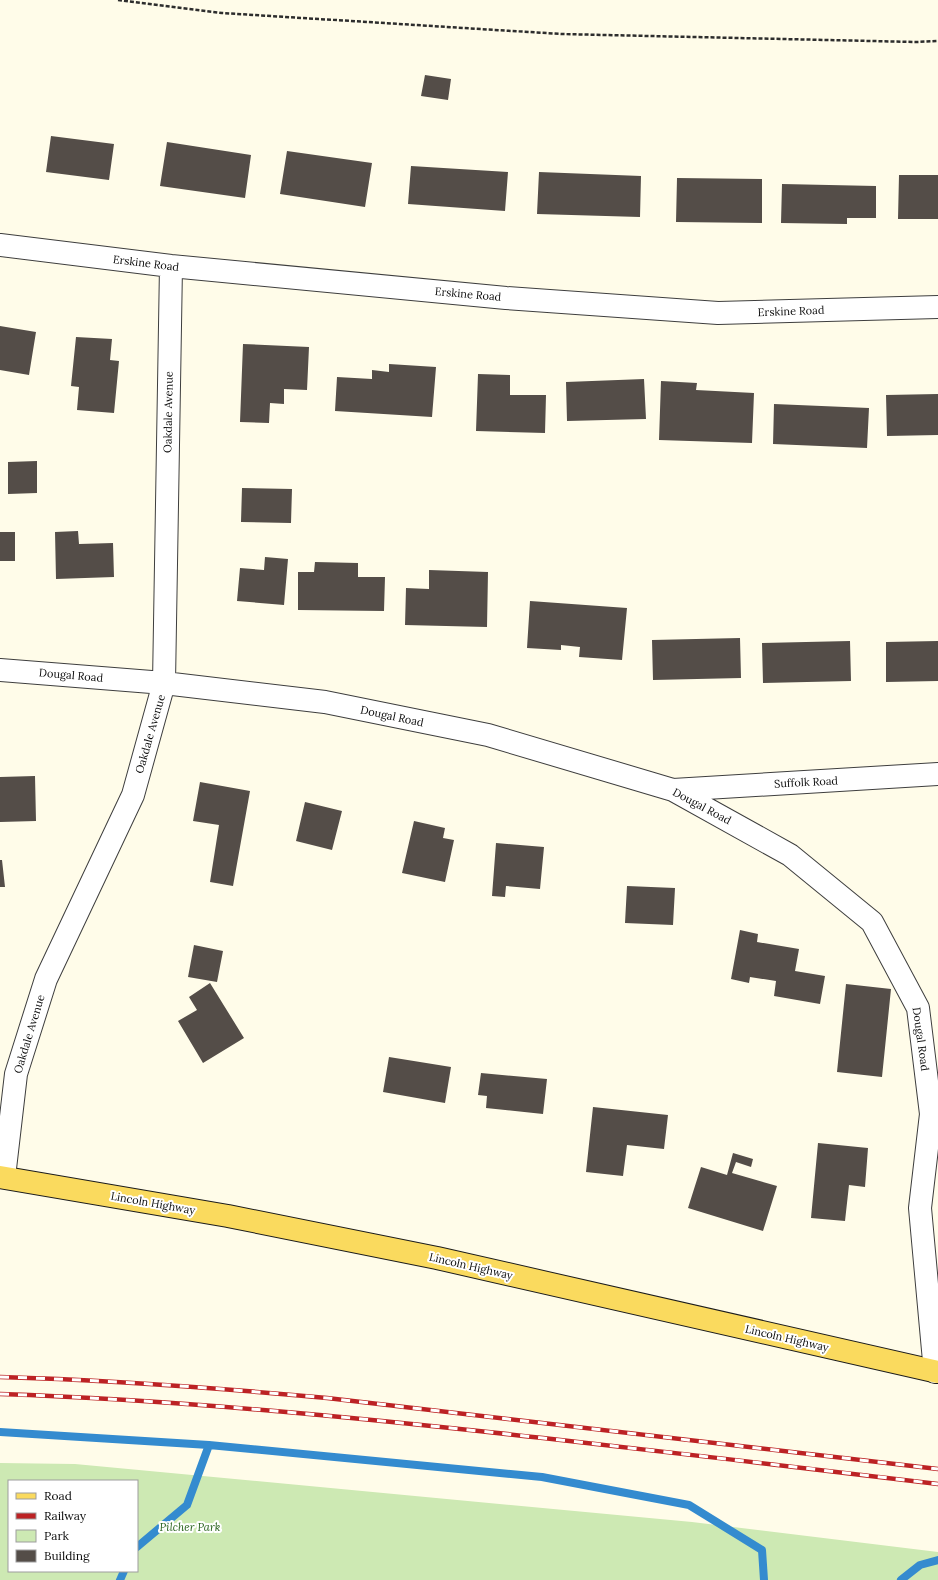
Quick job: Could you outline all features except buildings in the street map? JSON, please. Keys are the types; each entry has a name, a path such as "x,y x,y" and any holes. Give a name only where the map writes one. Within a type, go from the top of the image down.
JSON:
{"main road":[{"name":"Lincoln Highway","path":"2,1177 228,1216 437,1258 937,1372"}],"street":[{"name":"Erskine Road","path":"0,245 171,266 506,298 718,313 938,307"},
{"name":"Oakdale Avenue","path":"2,1177 16,1074 46,979 133,795 164,683 171,266"},
{"name":"Dougal Road","path":"0,670 164,683 325,702 488,735 673,790 790,855 872,922 918,1008 934,1114 920,1208 937,1372"},
{"name":"Suffolk Road","path":"673,790 938,774"}],"path":[{"path":"118,0 222,13 561,34 938,41"}],"green space":[{"name":"Pilcher Park","path":"0,1463 75,1464 692,1522 938,1552 938,1580 0,1580"}],"waterway":[{"path":"0,1432 209,1445 542,1477 689,1505 762,1550 764,1580"},
{"path":"138,1546 187,1505 209,1445"},
{"path":"901,1580 920,1565 938,1560"},
{"path":"120,1580 124,1572"}],"railway":[{"path":"0,1377 164,1385 327,1398 938,1469"},
{"path":"0,1394 204,1405 340,1417 543,1438 938,1484"}]}
